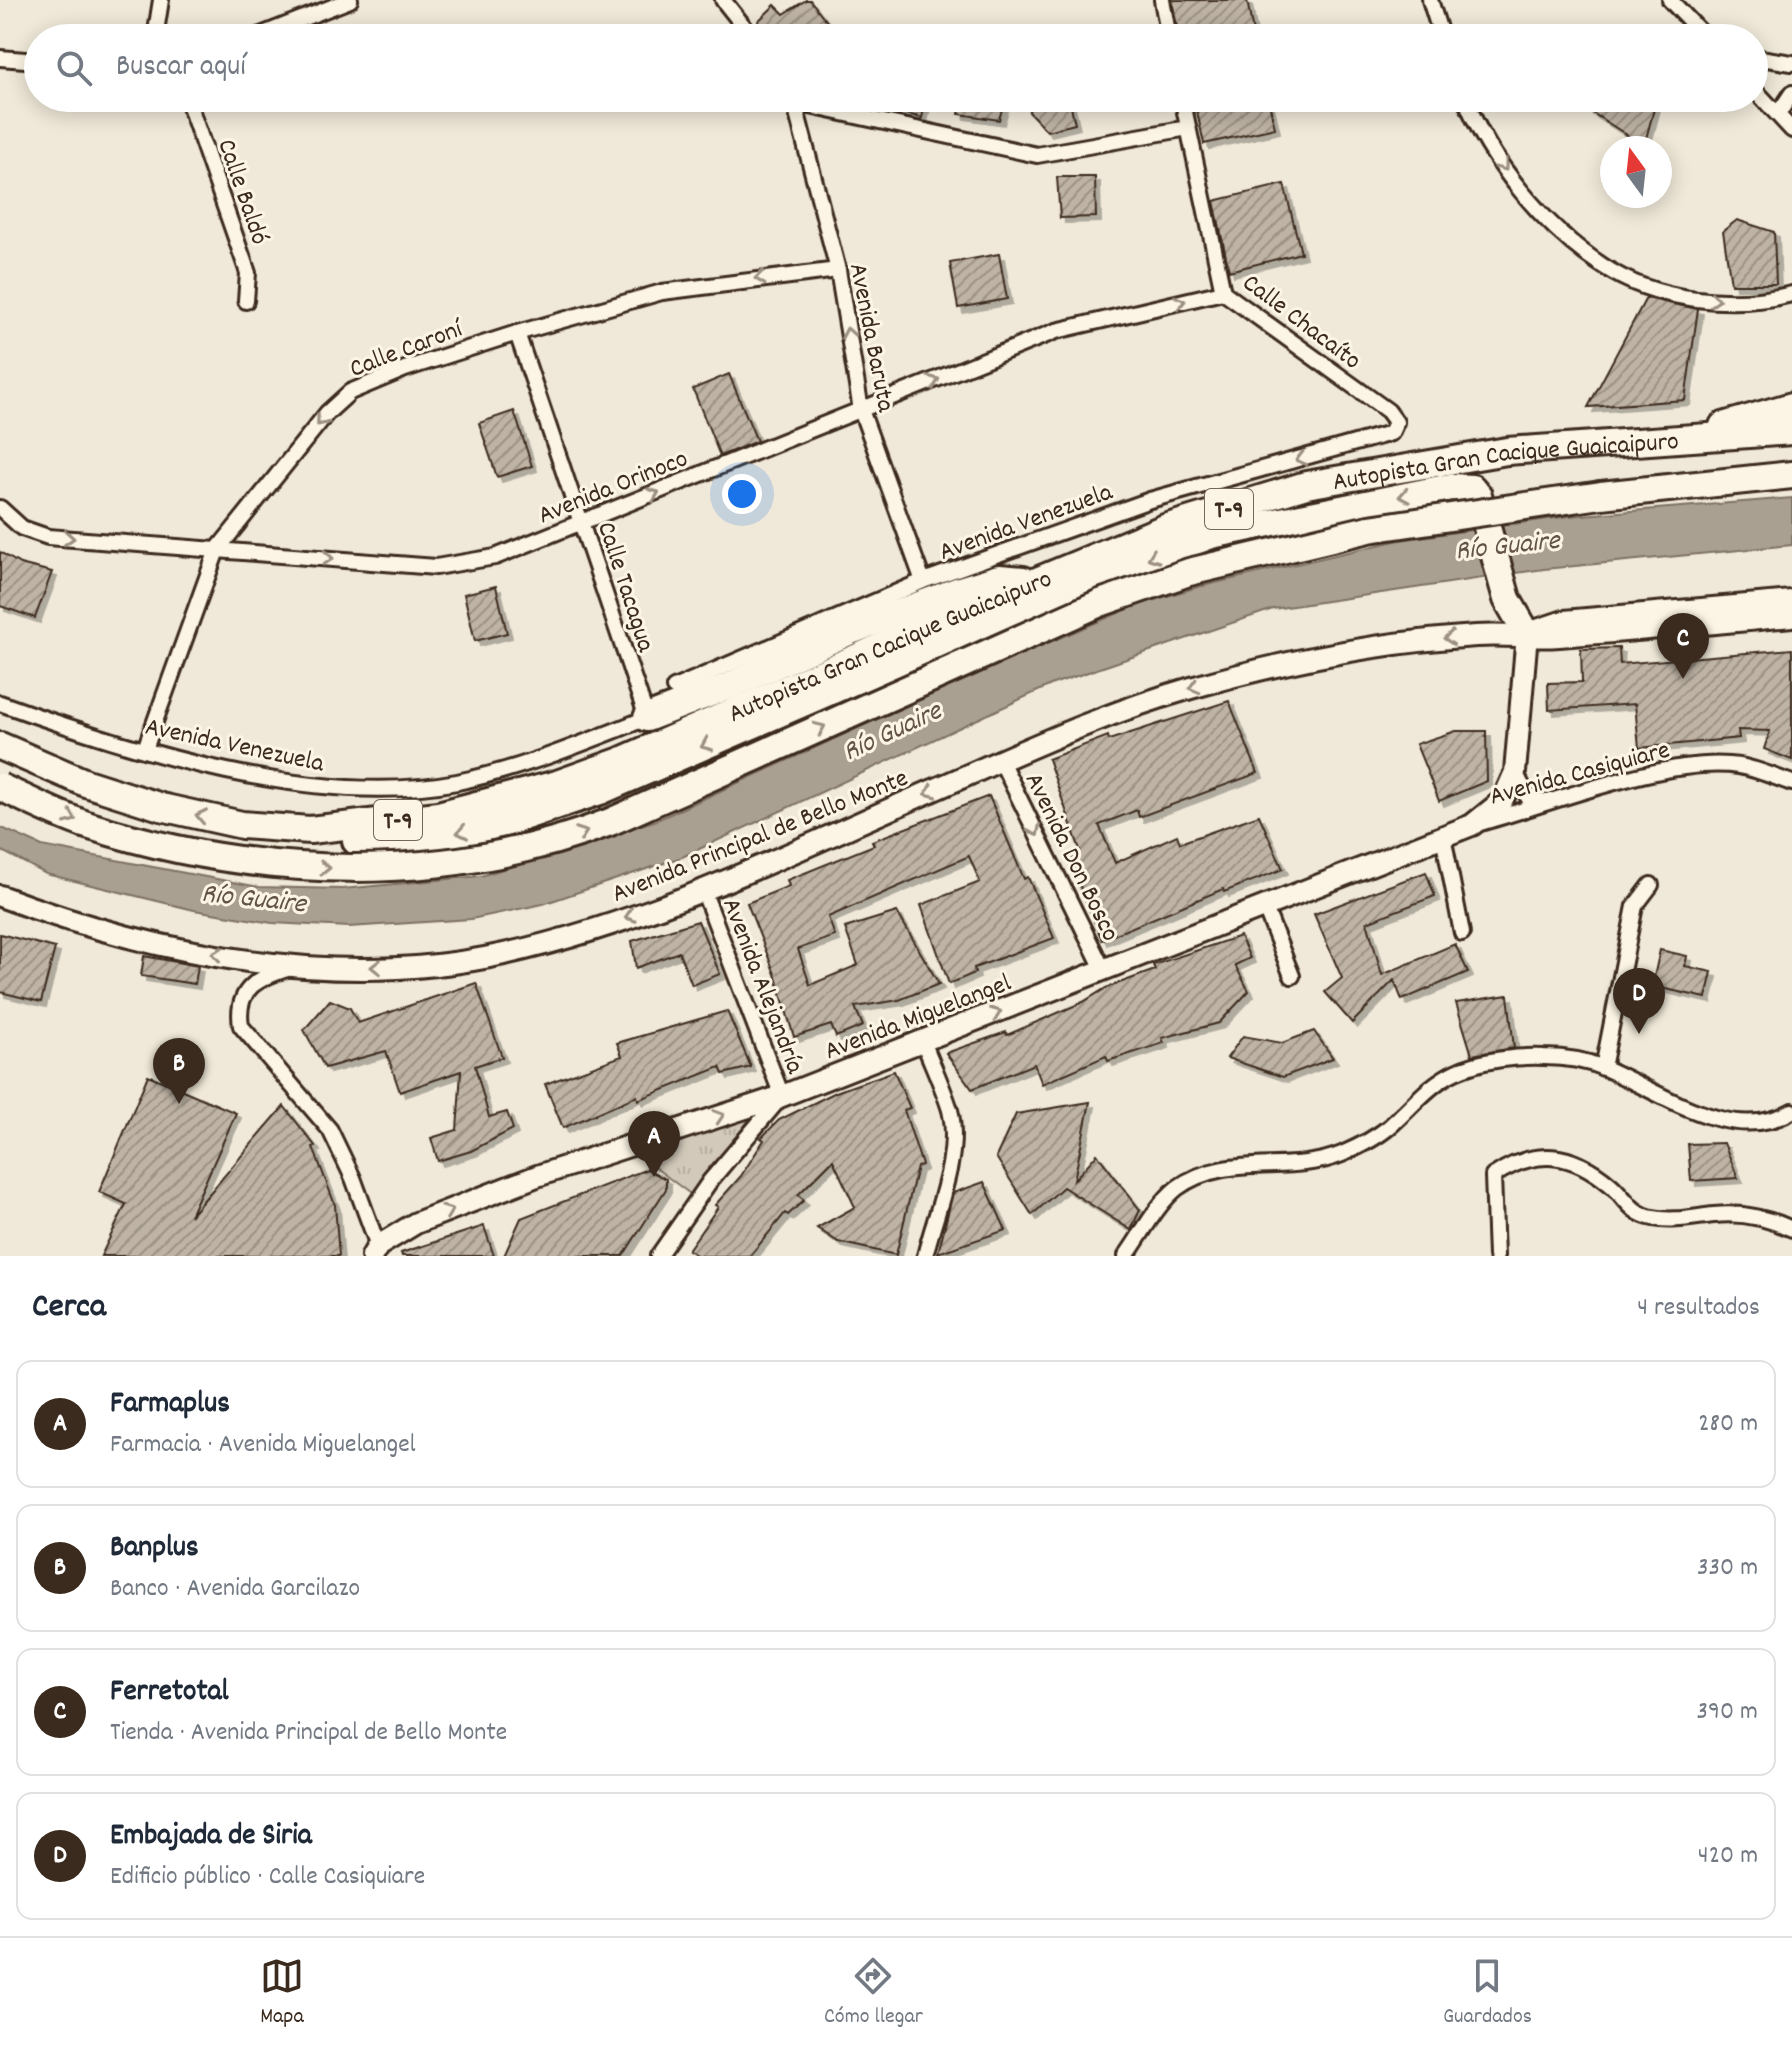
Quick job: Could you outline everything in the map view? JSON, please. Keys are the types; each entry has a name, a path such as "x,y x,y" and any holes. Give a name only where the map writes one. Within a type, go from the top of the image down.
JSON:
{"highway":[{"path":"1679,440 1792,406"},
{"name":"Autopista Gran Cacique Guaicaipuro","path":"0,746 86,783 161,807 242,825 310,830 438,815 557,784 621,761 1165,528 1306,485 1507,451 1792,431"},
{"name":"Autopista Gran Cacique Guaicaipuro","path":"0,787 87,825 229,859 310,869 385,867 500,855 573,836 610,822 1100,603 1189,572 1369,529 1601,495 1792,475"},
{"path":"242,825 287,841 324,842 451,835 508,822 600,791 1043,599 1211,535 1451,487 1472,488 1482,506 1507,599 1527,634"},
{"path":"647,718 729,686 853,630 957,591 999,578 1035,582"}],"street":[{"path":"157,24 161,0"},
{"path":"289,24 350,0"},
{"path":"723,0 742,24"},
{"path":"1162,0 1166,24"},
{"path":"1430,0 1438,24"},
{"path":"1670,0 1693,24"},
{"path":"0,58 24,60"},
{"path":"1768,59 1792,63"},
{"path":"1778,114 1792,93"},
{"path":"1768,104 1792,130"},
{"name":"Calle Baldó","path":"192,112 248,273 246,301"},
{"name":"Avenida Baruta","path":"798,112 838,270 861,410 923,581"},
{"path":"845,112 1037,155 1188,128"},
{"name":"Calle Chacaíto","path":"1185,112 1223,292 1388,411 1396,422"},
{"path":"1473,112 1504,169 1546,216 1603,266 1666,292 1696,298 1754,300 1792,294"},
{"name":"Calle Caroní","path":"145,749 217,550 327,413 350,392 405,369 517,333 662,292 838,270"},
{"name":"Avenida Orinoco","path":"0,508 22,528 48,537 436,567 495,557 1056,331 1223,292"},
{"name":"Calle Tacagua","path":"517,333 647,718"},
{"name":"Avenida Venezuela","path":"674,688 923,581 1150,500 1381,438 1391,433 1396,422"},
{"name":"Avenida Principal de Bello Monte","path":"1527,634 1564,621 1792,601"},
{"name":"Avenida Principal de Bello Monte","path":"0,896 66,921 162,945 294,967 431,965 503,954 703,890 1117,713 1256,670 1378,646 1527,634 1566,636 1792,616"},
{"path":"1527,634 1515,772 1518,784 1529,799 1555,802"},
{"name":"Avenida Venezuela","path":"0,703 145,749 300,786 405,788 457,782 512,767 647,718"},
{"name":"Avenida Don Bosco","path":"1001,761 1104,971"},
{"name":"Avenida Casiquiare","path":"1472,825 1629,779 1696,765 1741,766 1792,783"},
{"name":"Avenida Miguelangel","path":"375,1251 416,1223 537,1176 782,1096 1472,825 1502,801 1515,772"},
{"path":"1443,836 1462,933"},
{"path":"1603,1068 1635,906 1651,885"},
{"name":"Avenida Alejandría","path":"703,890 782,1096"},
{"path":"1264,905 1292,976"},
{"path":"294,967 257,979 248,986 239,1013 241,1026 330,1130 353,1178 375,1251"},
{"path":"923,1041 950,1113 952,1136 925,1256"},
{"path":"1126,1256 1178,1188 1207,1173 1228,1168 1308,1165 1340,1155 1387,1129 1455,1072 1525,1057 1567,1059 1603,1068 1666,1099 1730,1120 1771,1120 1792,1111"},
{"path":"658,1256 710,1181 782,1096"},
{"path":"1496,1256 1493,1176 1514,1162 1537,1155 1567,1160 1610,1184 1636,1213 1655,1219 1747,1216 1792,1229"}],"green space":[{"path":"753,1114 693,1196 641,1157"}],"water":[{"name":"Río Guaire","path":"1792,498 1792,545 1544,569 1273,609 1053,684 682,857 543,904 471,919 349,927 272,923 194,910 46,874 0,850 0,827 42,846 259,887 342,889 481,876 657,820 1000,663 1140,604 1198,587 1400,540 1570,516"}],"building":[{"path":"810,0 829,24 760,24 758,21 775,5 784,14"},
{"path":"1172,0 1247,0 1251,24 1176,24"},
{"path":"899,112 923,112 922,118"},
{"path":"959,112 1001,112 999,120"},
{"path":"1029,112 1072,112 1075,124 1047,131"},
{"path":"1197,112 1271,112 1275,128 1204,144"},
{"path":"1591,112 1653,112 1647,136 1628,136"},
{"path":"1057,177 1095,177 1096,217 1060,218"},
{"path":"1284,184 1301,253 1229,271 1214,201"},
{"path":"1737,220 1774,232 1776,284 1731,284 1723,231"},
{"path":"999,254 1007,299 958,308 950,263"},
{"path":"1646,298 1698,309 1685,400 1588,407"},
{"path":"729,374 757,441 720,456 693,389"},
{"path":"514,411 532,466 497,477 479,423"},
{"path":"0,552 20,564 52,572 35,618 0,606"},
{"path":"496,586 507,633 475,641 464,594"},
{"path":"1619,648 1620,664 1792,649 1792,760 1764,749 1770,731 1738,730 1739,738 1639,748 1635,704 1549,710 1548,683 1582,682 1581,649"},
{"path":"1229,701 1258,773 1139,817 1137,810 1099,825 1115,863 1177,835 1180,843 1259,815 1283,869 1224,892 1223,889 1102,940 1067,855 1080,850 1048,759 1108,736 1109,740"},
{"path":"1456,731 1486,731 1487,781 1439,801 1416,744"},
{"path":"989,796 1024,879 1028,877 1054,938 974,968 975,973 949,984 921,905 980,882 969,856 828,917 835,936 798,949 810,985 858,965 845,928 897,912 939,984 899,1000 855,1007 863,1026 836,1037 831,1025 794,1037 775,974 747,903 789,886 787,880 874,845 872,841"},
{"path":"1426,872 1435,896 1367,922 1382,975 1455,944 1468,972 1402,1000 1394,980 1352,1023 1325,992 1342,978 1314,914"},
{"path":"698,921 720,974 692,985 679,952 636,968 632,941"},
{"path":"0,934 55,948 41,1002 0,992"},
{"path":"1240,936 1250,958 1235,965 1249,991 1219,1023 1162,1038 1164,1043 1108,1061 1106,1056 1042,1084 1034,1064 972,1089 946,1053 1006,1032 1007,1035 1083,1002 1106,988 1155,970 1153,965"},
{"path":"1660,950 1687,956 1685,966 1712,972 1706,998 1652,986"},
{"path":"144,956 198,966 195,984 141,976"},
{"path":"476,983 502,1057 475,1066 489,1117 507,1112 513,1129 471,1151 438,1161 431,1138 457,1130 461,1071 400,1092 386,1051 325,1068 304,1030 330,1000 350,1008 358,1023"},
{"path":"1508,995 1514,1048 1472,1055 1456,1003"},
{"path":"727,1011 751,1067 723,1074 720,1067 638,1100 637,1096 563,1128 545,1084 622,1056 617,1043"},
{"path":"1314,1031 1333,1058 1283,1077 1227,1058 1243,1036 1282,1043"},
{"path":"894,1071 910,1108 904,1110 922,1165 917,1167 896,1255 838,1242 817,1228 855,1207 833,1160 798,1195 804,1200 788,1215 785,1213 750,1256 698,1256 688,1250 718,1207 715,1205 741,1176 764,1140 761,1138 779,1120 836,1092"},
{"path":"148,1075 236,1113 190,1216 284,1106 315,1146 335,1205 339,1256 101,1256 126,1204 99,1192"},
{"path":"1090,1102 1074,1180 1097,1154 1140,1210 1131,1230 1063,1187 1032,1215 996,1157 1016,1114"},
{"path":"1724,1143 1738,1178 1691,1181 1688,1144"},
{"path":"647,1169 666,1179 666,1189 623,1256 504,1256 521,1218"},
{"path":"984,1182 1006,1230 938,1253 953,1193"},
{"path":"484,1226 494,1256 402,1256 401,1253"}],"place":[{"name":"Ferretotal","path":"1683,679"},
{"name":"Embajada de Siria","path":"1639,1034"},
{"name":"Banplus","path":"179,1104"},
{"name":"Farmaplus","path":"654,1177"}]}
